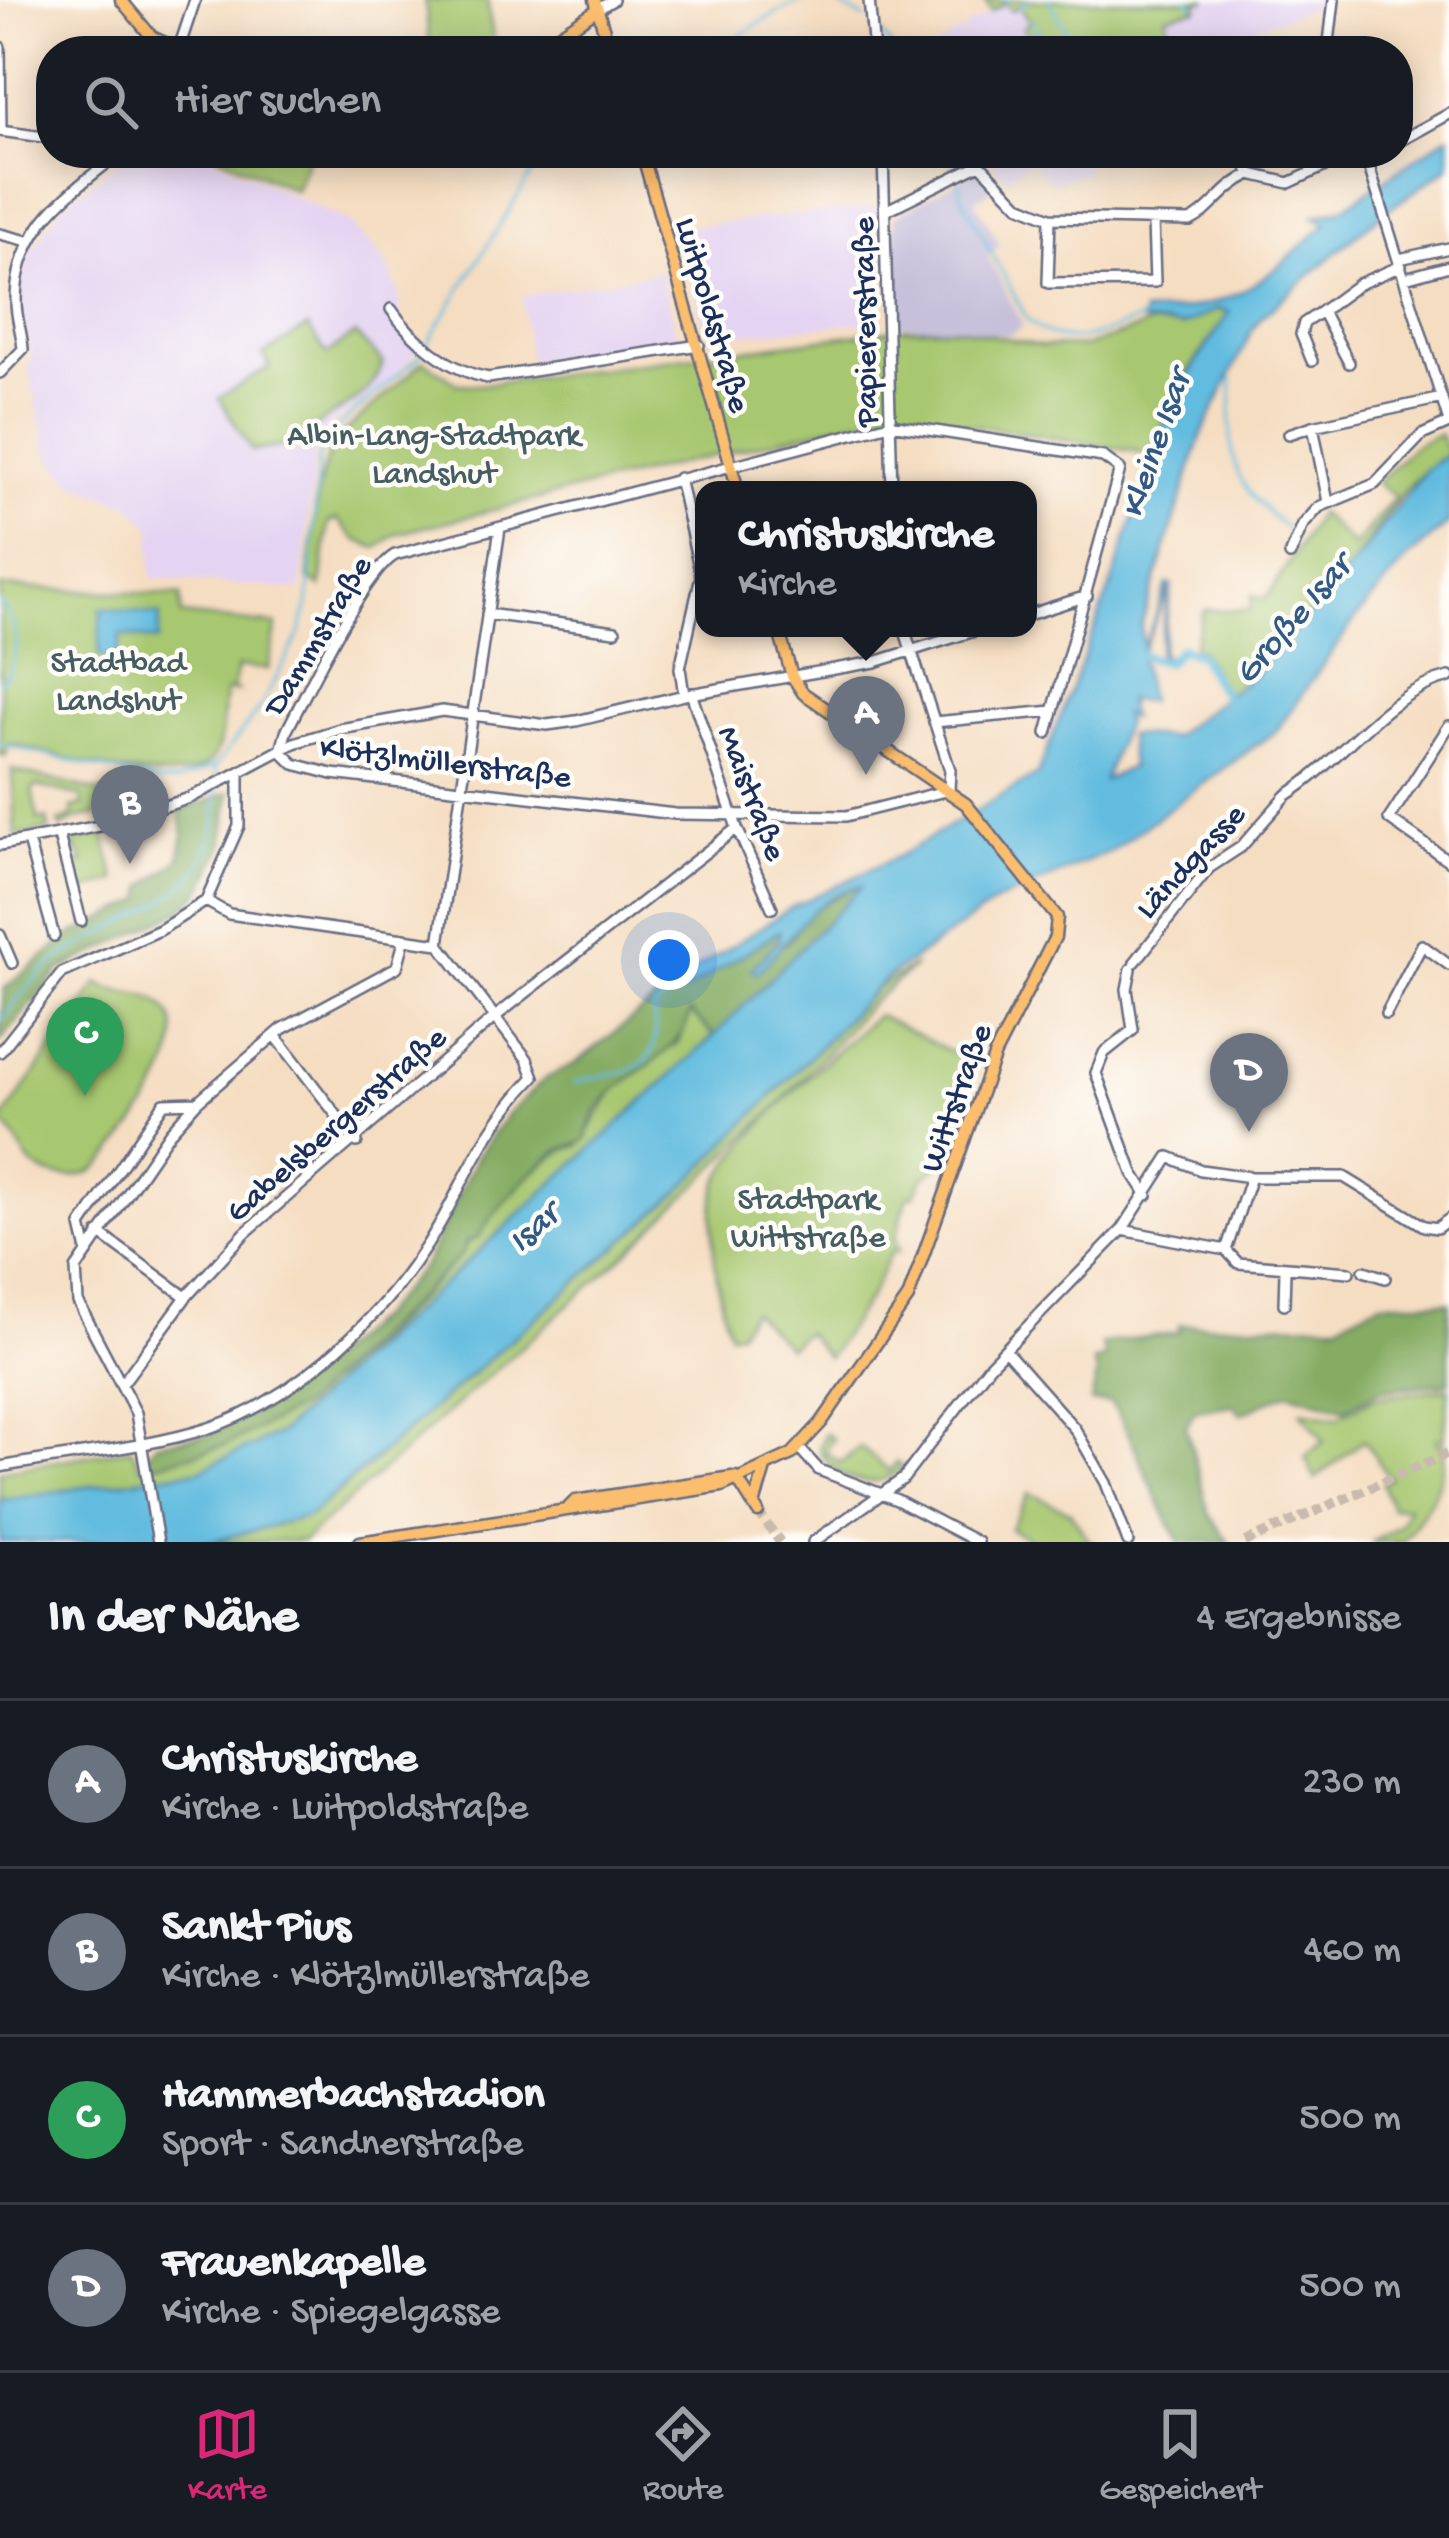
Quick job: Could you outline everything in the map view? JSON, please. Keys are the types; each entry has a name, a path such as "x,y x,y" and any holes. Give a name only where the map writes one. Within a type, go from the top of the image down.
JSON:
{"main road":[{"path":"121,0 151,36"},
{"path":"553,36 596,4 606,36"},
{"name":"Luitpoldstraße","path":"646,168 735,481"},
{"path":"781,637 792,676 807,697 949,790"},
{"name":"Wittstraße","path":"360,1542 391,1541 569,1508 578,1500 736,1477 765,1468 799,1448 885,1335 915,1282 992,1061 1055,937 1055,913 974,812 949,790"},
{"path":"736,1477 756,1509 765,1468"}],"street":[{"path":"184,36 195,0"},
{"path":"596,4 613,0"},
{"path":"1330,36 1334,0"},
{"path":"869,2 872,36"},
{"path":"0,47 0,131 36,136"},
{"path":"1413,134 1449,115"},
{"path":"0,373 23,349 16,293 28,241 64,196 100,168"},
{"name":"Papiererstraße","path":"884,168 892,481"},
{"path":"887,210 969,168"},
{"path":"984,168 1010,197 1050,218 1198,219 1218,192 1256,174"},
{"path":"1251,168 1256,174 1288,182 1320,168"},
{"path":"1290,555 1303,525 1328,502 1375,484 1422,434 1449,423 1371,168"},
{"path":"1050,218 1048,283 1089,284 1155,282 1153,220"},
{"path":"0,234 28,241"},
{"path":"1312,361 1301,334 1304,323 1400,262 1449,248"},
{"path":"1405,278 1449,266"},
{"path":"391,309 422,343 488,378 699,345"},
{"path":"1322,311 1348,363"},
{"path":"1289,434 1442,398"},
{"path":"890,424 1102,457 1115,464 1121,476 1047,733"},
{"name":"Dammstraße","path":"281,751 290,723 387,559 730,463 890,424"},
{"path":"1313,426 1328,502"},
{"path":"679,478 695,549"},
{"path":"440,944 500,528"},
{"path":"1037,611 1088,596"},
{"path":"687,694 680,668 695,602"},
{"path":"487,614 615,631"},
{"path":"906,637 945,757 949,790"},
{"path":"281,751 304,740 434,712 550,725 908,652 956,637"},
{"name":"Ländgasse","path":"1148,1196 1133,1173 1096,1073 1104,1053 1133,1030 1127,989 1133,965 1209,868 1241,847 1286,796 1341,757 1408,694 1449,677"},
{"name":"Maistraße","path":"687,694 772,908"},
{"path":"934,722 1053,711"},
{"path":"290,723 304,740"},
{"path":"1449,726 1389,819 1449,861"},
{"path":"1438,749 1449,757"},
{"name":"Klötzlmüllerstraße","path":"0,845 59,836 154,811 281,751 294,764 332,774 735,822 846,816 949,790"},
{"path":"920,798 927,775"},
{"path":"0,1052 62,974 160,930 206,901 239,826 234,777"},
{"name":"Gabelsbergerstraße","path":"122,1384 186,1297 245,1233 357,1142 495,1017 735,822"},
{"path":"59,836 81,921"},
{"path":"28,841 54,936"},
{"path":"0,1467 214,1426 278,1395 385,1301 418,1260 497,1115 534,1077 440,944 229,914 206,901"},
{"path":"0,935 12,963"},
{"path":"158,1542 142,1441 122,1384 78,1302 74,1278 99,1233 197,1102 275,1035 398,967 405,938"},
{"path":"1386,1014 1420,943 1449,965"},
{"path":"275,1035 357,1142"},
{"path":"87,1251 81,1226 164,1103 197,1102"},
{"path":"813,1542 903,1479 1005,1350 1123,1230 1169,1157 1201,1170 1251,1177 1344,1177 1428,1228 1449,1219"},
{"path":"1226,1250 1251,1177"},
{"path":"1123,1230 1226,1250 1238,1263 1286,1271 1348,1272"},
{"path":"99,1233 186,1297"},
{"path":"1283,1304 1286,1271"},
{"path":"1364,1271 1385,1278"},
{"path":"1005,1350 1075,1429 1106,1483 1128,1542"},
{"path":"799,1448 819,1470 883,1495 977,1542"}],"shaded area":[{"path":"1208,0 1322,0 1324,4 1253,28 1256,36 1153,36 1166,16"},
{"path":"1007,2 1020,6 1031,23 1023,28 1030,36 966,36 965,28"},
{"path":"111,168 235,168 349,223 386,261 399,294 400,322 422,343 389,382 328,428 315,448 301,590 151,578 152,528 132,506 73,483 49,456 28,367 31,357 20,300 25,259 65,203"},
{"path":"980,168 993,189 975,200 1000,245 988,256 1023,326 1010,335 893,324 895,216"},
{"path":"998,168 1020,168 1005,179"},
{"path":"1037,168 1088,171 1052,183"},
{"path":"881,206 878,321 709,337 676,228"},
{"path":"660,272 677,335 627,350 529,361 522,296"}],"green space":[{"path":"425,0 487,0 493,36 429,36"},
{"path":"985,0 1208,0 1197,2 1198,9 1166,16 1170,36 1026,36 1023,28 1030,22 1020,6 1012,11 1006,3 991,12"},
{"path":"246,168 304,168 295,190"},
{"name":"Albin-Lang-Stadtpark Landshut","path":"1218,309 1230,311 1188,372 1151,454 891,412 396,534 377,548 354,539 337,519 328,523 321,587 308,578 318,490 331,444 424,361 458,384 478,385 905,328 960,328 1040,346 1085,347 1151,324 1182,326"},
{"path":"308,327 327,354 355,334 383,362 377,377 302,443 252,451 219,398 270,367 263,355"},
{"path":"1439,434 1449,454 1407,489 1311,617 1227,695 1201,650 1193,648 1204,610 1251,610 1252,595 1262,599 1270,594 1319,513 1354,546 1395,497 1377,483 1414,446"},
{"name":"Stadtbad Landshut","path":"0,587 181,595 181,615 277,625 268,669 237,667 233,688 237,691 226,691 218,748 209,763 192,772 112,770 9,743 6,756 0,755"},
{"path":"12,770 151,805 75,819 61,828 59,822 72,817 72,808 83,805 82,797 37,786 32,790 38,820 47,819 49,830 15,836"},
{"path":"230,792 223,847 201,891 182,910 59,971 0,1042 4,989 69,936 143,900 145,886 179,860 184,835 179,811"},
{"path":"104,834 116,881 78,892 70,865 84,862 75,847 68,859 64,843"},
{"path":"856,885 862,887 714,1036 690,1012 671,1047 605,1100 587,1139 560,1150 540,1166 503,1203 478,1238 467,1242 462,1254 304,1405 226,1445 149,1466 148,1453 156,1443 210,1434 273,1403 378,1317 425,1264 477,1156 506,1116 545,1079 576,1063 674,986 684,992 780,931 779,940 752,969 790,940 806,914"},
{"path":"916,965 872,1002 779,1104 628,1252 303,1541 210,1542 309,1516 678,1193 877,988"},
{"path":"98,983 144,995 162,1005 175,1031 173,1050 141,1116 112,1153 91,1172 57,1176 36,1168 1,1122"},
{"path":"690,1011 714,1036 279,1434 199,1470 0,1500 0,1471 131,1448 141,1467 153,1465 229,1440 303,1400 400,1317 462,1254 467,1242 478,1237 522,1182 553,1158 579,1146 618,1084 678,1042"},
{"name":"Stadtpark Wittstraße","path":"877,1015 973,1063 943,1162 923,1178 914,1196 908,1195 895,1239 899,1252 891,1252 871,1294 828,1358 806,1332 788,1347 752,1311 738,1332 730,1333 714,1254 713,1209 721,1177 772,1113"},
{"path":"1381,1302 1449,1302 1449,1383 1381,1390 1345,1409 1289,1392 1241,1414 1233,1405 1195,1411 1186,1426 1209,1514 1229,1542 1180,1542 1110,1402 1091,1402 1097,1374 1093,1362 1105,1358 1102,1345 1179,1332 1179,1325 1338,1323"},
{"path":"1449,1388 1444,1439 1437,1438 1437,1444 1445,1444 1444,1459 1433,1496 1402,1542 1371,1542 1400,1526 1408,1506 1391,1508 1382,1483 1390,1479 1364,1440 1315,1479 1305,1457 1324,1441 1301,1411 1337,1417 1376,1397"},
{"path":"825,1433 833,1439 825,1452 841,1463 860,1447 889,1471 896,1462 902,1466 881,1480 845,1476 819,1449"},
{"path":"1029,1493 1070,1512 1090,1542 1035,1542 1010,1529"}],"water":[{"name":"Isar","path":"1449,135 1449,167 1374,220 1261,317 1251,332 1201,436 1141,626 1143,649 1167,584 1172,585 1161,654 1168,660 1158,657 1169,587 1140,657 1149,701 1127,700 1131,717 1123,714 1126,720 1104,780 1131,767 1128,735 1172,737 1258,672 1352,566 1428,467 1449,454 1449,523 1409,557 1356,618 1277,730 1111,851 996,902 885,979 678,1193 309,1516 209,1542 0,1542 0,1500 199,1470 279,1434 709,1041 862,886 845,890 816,908 757,973 752,969 779,940 779,931 684,992 674,989 676,982 792,907 903,854 1038,774 1111,586 1172,401 1229,312 1218,309 1182,326 1142,322 1143,313 1202,306 1245,289 1327,223 1314,216 1342,209 1401,168 1413,168 1413,160"},
{"path":"101,608 160,615 158,641 121,635 117,657 99,656"}],"waterway":[{"path":"738,36 805,0"},
{"path":"829,0 865,19"},
{"path":"1049,0 1069,34"},
{"path":"1189,0 1194,7"},
{"path":"1020,6 1027,2"},
{"path":"1031,23 1036,20"},
{"path":"873,24 883,36"},
{"path":"1027,35 1040,28"},
{"path":"0,1022 56,961 149,909 195,873 209,846 216,812 215,766 260,708 299,636 308,605 319,454 335,429 419,357 535,168"},
{"path":"954,168 956,172"},
{"path":"959,181 962,197 1028,321 1072,339 1145,318"},
{"path":"1232,378 1235,465 1253,497 1291,532"},
{"path":"0,603 11,621 15,642 12,664 0,682"},
{"name":"Große Isar","path":"1141,655 1166,663 1181,648 1199,655 1225,697"},
{"path":"0,744 159,782 179,781 213,767"},
{"path":"575,1083 624,1072 644,1062 655,1039 654,1008 673,990"}],"tunnel":[{"path":"1245,1542 1449,1453"},
{"path":"758,1512 780,1542"}],"place":[{"name":"Christuskirche","path":"866,775"},
{"name":"Sankt Pius","path":"130,864"},
{"name":"Hammerbachstadion","path":"85,1096"},
{"name":"Frauenkapelle","path":"1249,1132"}],"water label":[{"name":"Kleine Isar","path":"1152,443"}]}
